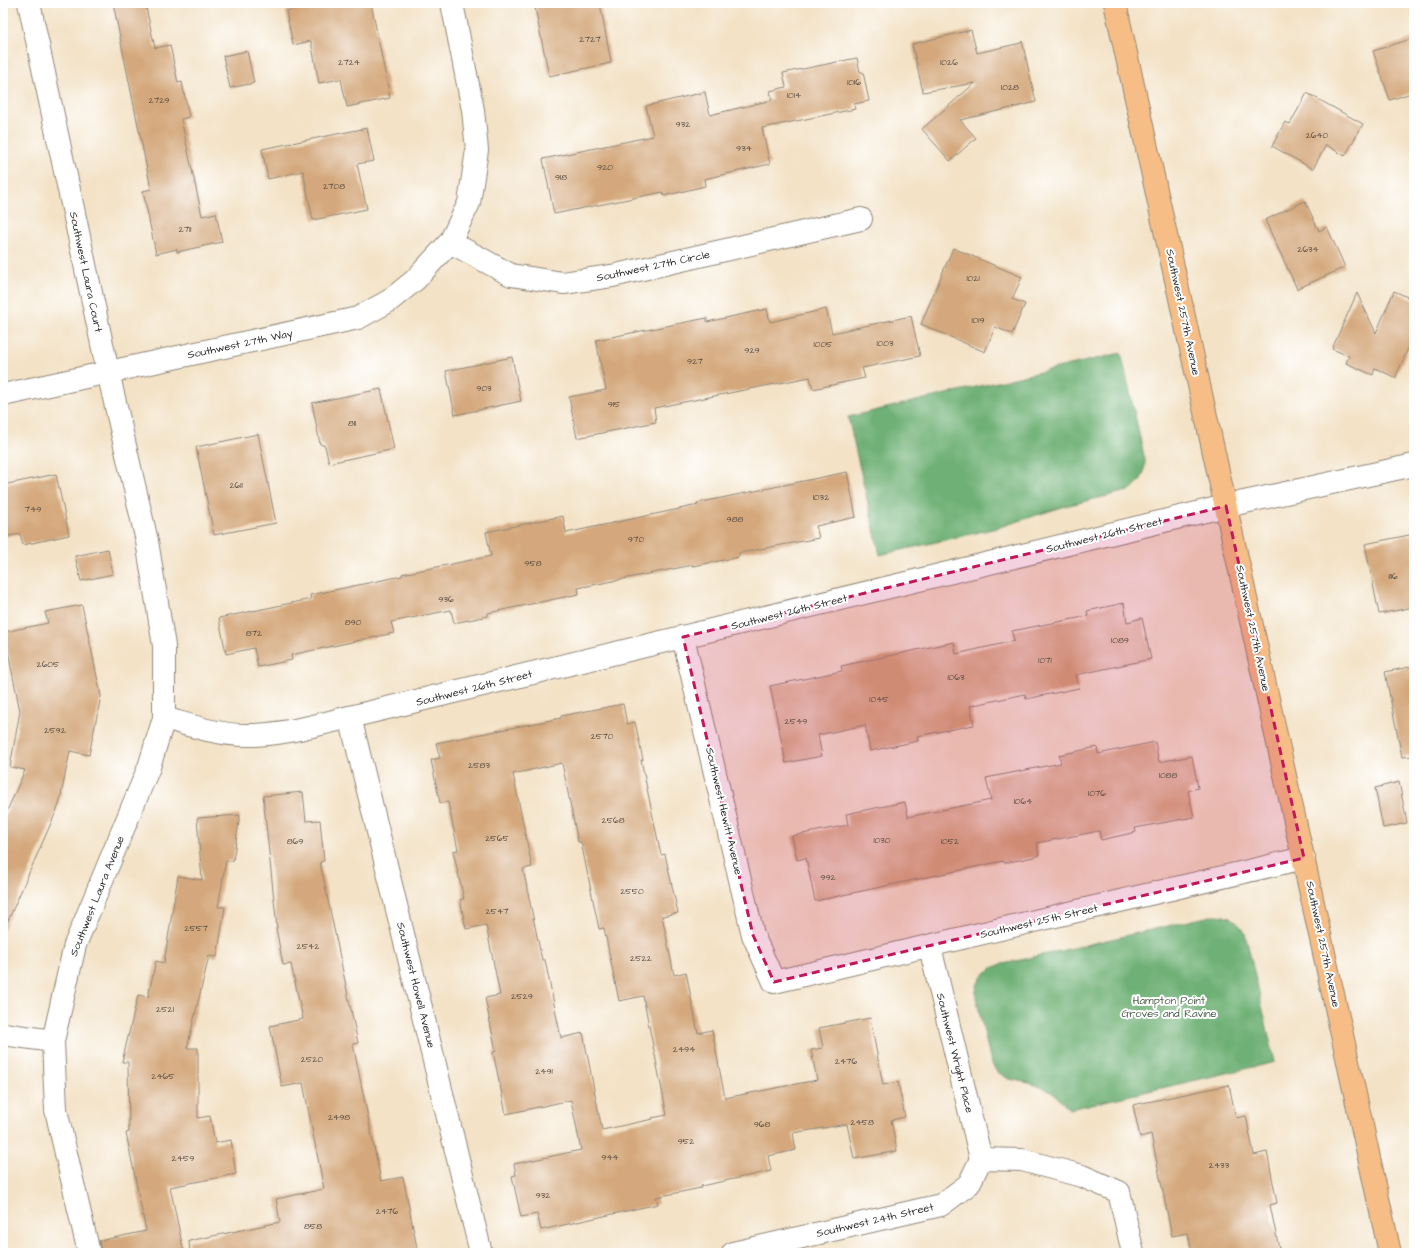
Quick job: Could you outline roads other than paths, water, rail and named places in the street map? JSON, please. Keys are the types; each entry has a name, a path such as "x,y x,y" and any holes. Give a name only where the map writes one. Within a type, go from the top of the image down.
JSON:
{"main road":[{"name":"Southwest 257th Avenue","path":"1115,3 1390,1253"}],"street":[{"name":"Southwest Laura Court","path":"29,3 108,372 147,541"},
{"name":"Southwest 27th Way","path":"3,395 358,318 389,301 415,280 450,242 469,203 477,150 474,110 452,3"},
{"name":"Southwest 27th Circle","path":"450,242 511,275 563,283 612,276 861,219"},
{"name":"Southwest 26th Street","path":"164,718 212,731 245,736 275,734 1226,506 1414,465"},
{"name":"Southwest Laura Avenue","path":"89,1253 56,1110 53,1041 75,945 149,767 164,718 164,646 147,541"},
{"name":"Southwest Hewitt Avenue","path":"683,637 753,935 774,982"},
{"name":"Southwest Howell Avenue","path":"350,717 481,1253"},
{"name":"Southwest 25th Street","path":"774,982 930,947 1304,858"},
{"name":"Southwest Wright Place","path":"930,947 981,1159"},
{"path":"3,1034 53,1041"},
{"path":"981,1159 1022,1160 1082,1176 1119,1192 1133,1253"},
{"name":"Southwest 24th Street","path":"733,1253 942,1205 969,1184 981,1159"}],"park label":[{"name":"Hampton Point Groves and Ravine","path":"1169,1006"}]}
